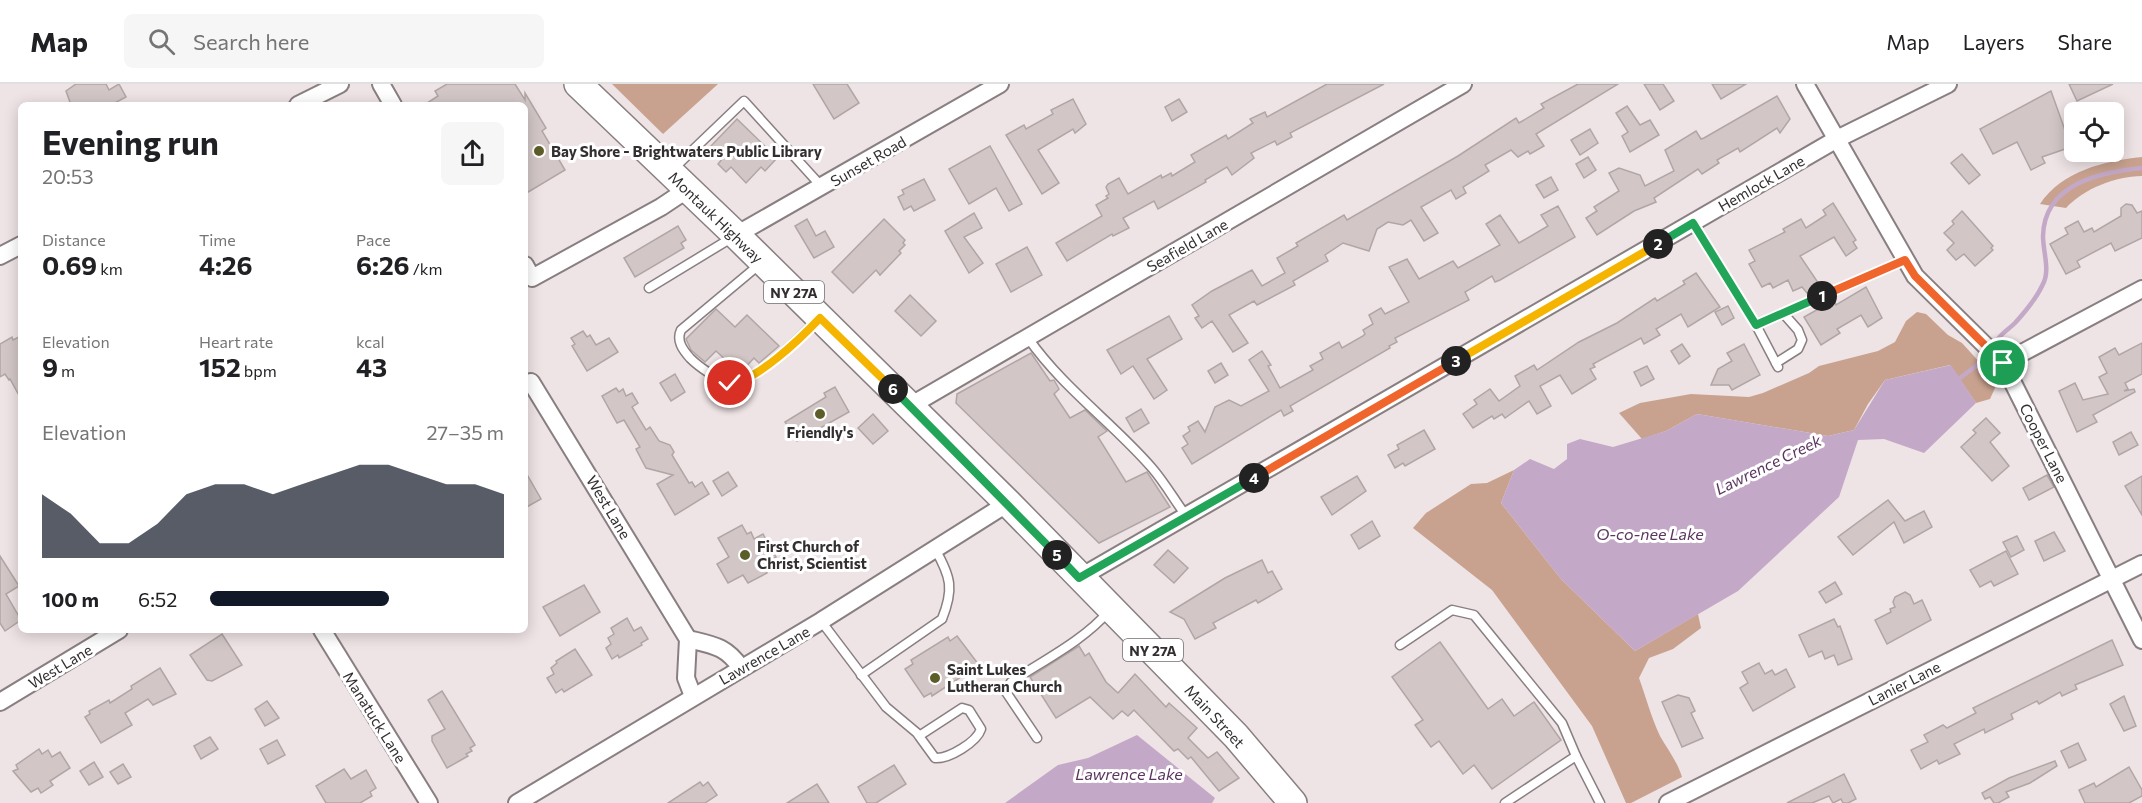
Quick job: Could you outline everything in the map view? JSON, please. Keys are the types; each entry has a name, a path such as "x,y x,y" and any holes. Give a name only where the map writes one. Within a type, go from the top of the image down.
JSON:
{"main road":[{"name":"Montauk Highway","path":"578,84 736,235 1008,503"},
{"name":"Main Street","path":"1008,503 1236,736 1293,803"}],"street":[{"path":"304,102 340,84"},
{"path":"381,84 391,102"},
{"name":"Sunset Road","path":"736,235 1000,84"},
{"name":"Seafield Lane","path":"910,406 1463,84"},
{"name":"Cooper Lane","path":"1805,84 1915,276 2003,363 2142,640"},
{"name":"Hemlock Lane","path":"1079,578 1837,139 1948,84"},
{"path":"528,271 532,278 662,207 679,181"},
{"path":"0,256 18,247"},
{"path":"2003,363 2142,289"},
{"name":"West Lane","path":"528,384 531,382 688,639"},
{"name":"Lawrence Lane","path":"517,803 821,621 1008,503"},
{"name":"Lanier Lane","path":"1668,803 2142,564"},
{"name":"West Lane","path":"0,702 114,633"},
{"name":"Manatuck Lane","path":"324,633 429,803"},
{"path":"693,696 686,678 688,639 712,644 731,653 741,668"}],"lane":[{"path":"679,181 744,101 822,187"},
{"path":"1693,223 1756,325 1777,365 1798,349 1802,340 1798,330 1783,313"},
{"path":"649,288 736,235"},
{"path":"1756,325 1905,260"},
{"path":"763,262 681,330 678,335 681,345 699,368 730,383 740,380 792,346 820,318"},
{"path":"1028,338 1064,381 1153,468 1187,517"},
{"path":"861,675 942,619 950,586 948,571 935,549"},
{"path":"1037,738 1006,692 1007,687 1091,628 1111,608"},
{"path":"1400,645 1452,610 1474,615 1562,723 1600,803"},
{"path":"821,621 886,707 919,736 935,758 944,759 979,736 981,729 969,710 962,708 919,736"},
{"path":"1505,803 1576,756"}],"shaded area":[{"path":"612,84 718,84 663,134"},
{"path":"2142,157 2142,176 2111,181 2091,189 2066,208 2040,204 2060,183 2072,176 2110,162 2124,162 2124,159"},
{"path":"1917,312 1926,314 1948,335 1962,343 1992,376 1995,388 1990,399 1976,403 1950,365 1885,380 1868,404 1854,430 1828,436 1697,414 1666,431 1642,439 1619,413 1640,403 1691,394 1749,397 1763,393 1809,373 1819,366 1878,351 1895,342 1906,321"},
{"path":"1514,470 1501,503 1561,579 1635,651 1698,614 1701,628 1673,649 1649,658 1639,678 1660,736 1682,777 1631,803 1626,803 1592,726 1492,590 1413,528 1426,513 1471,484 1487,483"}],"water":[{"name":"O-co-nee Lake","path":"1951,365 1976,403 1924,453 1884,439 1858,440 1839,497 1738,591 1635,651 1561,579 1501,503 1514,470 1530,459 1554,469 1567,459 1567,444 1580,439 1613,447 1666,431 1697,414 1828,436 1854,430 1885,380"},
{"name":"Lawrence Lake","path":"1137,735 1215,798 1212,803 1005,803 1058,765 1088,758"}],"building":[{"path":"76,84 106,84 109,90 119,84 126,97 117,102 70,102 66,91"},
{"name":"Bay Shore - Brightwaters Public Library","path":"447,84 515,84 525,100 525,93 546,128 542,131 565,170 528,192 528,102 429,102 438,96 435,91"},
{"path":"813,84 847,84 859,103 834,119"},
{"path":"1327,84 1384,84 1290,133 1292,137 1277,145 1275,141 1251,153 1254,158 1232,175 1227,167 1205,180 1206,182 1158,209 1154,201 1123,218 1129,228 1113,236 1112,234 1067,261 1056,243 1102,216 1096,205 1108,198 1106,187 1108,184 1119,178 1128,194 1161,175 1162,178 1171,173 1172,176 1195,162 1191,155 1226,135 1228,139 1253,123 1250,119 1265,112 1267,117"},
{"path":"1578,84 1618,84 1536,134 1544,146 1530,154 1528,151 1518,157 1511,150 1485,165 1489,171 1463,187 1466,193 1456,199 1451,190 1421,207 1438,233 1424,241 1411,220 1403,225 1388,222 1377,229 1369,251 1343,243 1325,255 1328,261 1293,281 1295,285 1257,305 1254,301 1229,315 1248,343 1233,352 1212,321 1202,328 1195,318 1199,316 1192,305 1212,291 1252,270 1262,286 1285,273 1277,258 1298,246 1296,243 1344,215 1347,220 1458,156 1516,118 1519,123 1544,108 1541,104"},
{"path":"1644,84 1663,84 1674,101 1660,110"},
{"path":"1712,84 1746,84 1721,99"},
{"path":"2069,84 2113,84 2077,101"},
{"path":"2051,91 2064,127 2064,149 2042,157 2045,163 2031,170 2017,142 1993,154 1980,129"},
{"path":"1777,96 1790,119 1780,133 1777,128 1740,152 1738,148 1717,160 1719,163 1702,174 1698,169 1654,198 1656,202 1634,211 1597,235 1586,218 1597,211 1594,207 1619,191 1609,173 1619,168 1640,175 1645,186 1674,171 1665,150 1696,131 1701,139 1704,138"},
{"path":"1073,99 1086,124 1075,133 1073,129 1038,150 1059,183 1042,194 1006,135 1024,125 1026,129 1053,114 1051,110"},
{"path":"1179,99 1187,112 1172,121 1165,107"},
{"path":"1627,106 1640,125 1650,120 1659,135 1630,152 1622,136 1628,132 1616,113"},
{"path":"737,119 777,158 765,171 761,167 746,183 731,167 726,172 718,164 723,158 711,146"},
{"path":"1590,129 1598,143 1580,155 1571,140"},
{"path":"990,146 1022,204 1009,211 996,188 969,204 949,169"},
{"path":"1962,154 1980,175 1969,184 1951,163"},
{"path":"1588,157 1596,170 1584,178 1576,164"},
{"path":"1551,177 1558,190 1544,198 1536,185"},
{"path":"924,179 935,200 914,211 911,206 904,210 898,197 904,194 902,190"},
{"path":"1833,203 1856,240 1853,242 1857,248 1846,256 1834,237 1800,256 1819,284 1807,293 1802,287 1793,291 1788,280 1773,288 1770,283 1762,287 1749,264 1755,261 1749,250 1785,232 1783,229 1801,219 1806,228 1826,215 1823,210"},
{"path":"2126,204 2132,205 2137,213 2142,211 2142,238 2115,251 2111,243 2077,261 2080,267 2066,274 2050,244 2068,234 2065,228 2078,221 2084,232 2092,228 2094,232 2121,216 2121,208"},
{"path":"1558,206 1575,237 1500,280 1495,282 1492,276 1465,292 1469,300 1395,338 1397,342 1389,346 1390,348 1290,406 1293,411 1284,416 1281,410 1192,464 1182,448 1188,444 1183,436 1190,431 1188,427 1198,421 1205,432 1215,407 1229,400 1241,406 1269,391 1249,360 1262,351 1271,365 1268,366 1280,388 1313,370 1310,366 1323,359 1320,353 1339,342 1342,348 1363,336 1365,334 1363,330 1373,324 1369,315 1381,308 1385,314 1409,302 1389,267 1407,259 1419,279 1453,261 1458,268 1500,245 1486,224 1500,215 1519,243 1548,226 1541,215"},
{"path":"1962,211 1993,246 1991,248 1993,250 1975,266 1964,254 1956,260 1947,250 1954,243 1944,233 1954,224 1952,221"},
{"path":"974,213 982,228 964,237 983,263 969,273 945,231"},
{"path":"807,219 816,236 825,231 834,247 814,258 795,226"},
{"path":"884,219 905,240 903,243 905,245 899,251 901,253 880,275 876,270 853,293 832,272"},
{"path":"678,226 686,240 681,243 684,248 635,277 624,258"},
{"path":"1027,247 1042,275 1011,292 996,264"},
{"path":"1696,273 1720,307 1688,327 1681,314 1656,329 1660,335 1644,344 1641,338 1593,364 1595,367 1590,369 1596,379 1572,394 1560,375 1540,386 1551,406 1537,414 1529,401 1505,418 1502,414 1494,419 1492,416 1473,428 1463,414 1477,404 1474,400 1490,389 1499,401 1520,386 1515,376 1534,365 1537,370 1579,342 1617,323 1655,298 1657,301 1685,284 1683,281"},
{"path":"1866,287 1882,318 1868,327 1861,315 1837,329 1840,333 1821,345 1804,317 1835,302 1836,305"},
{"path":"910,295 936,321 921,336 895,311"},
{"path":"1728,306 1734,318 1722,325 1715,312"},
{"path":"716,309 735,327 747,315 779,346 759,363 754,358 740,373 716,351 705,362 691,350 686,339"},
{"path":"1169,316 1182,339 1147,359 1167,390 1154,399 1133,366 1121,374 1107,350"},
{"path":"583,331 587,337 590,335 596,345 609,338 618,352 587,371 572,346 575,344 571,338"},
{"path":"12,337 13,340 18,338 18,394 5,374 0,377 0,344"},
{"path":"2142,343 2142,374 2125,383 2128,389 2124,391 2134,389 2135,392 2093,415 2097,422 2077,432 2059,391 2075,383 2083,400 2108,394 2099,377 2107,373 2099,357 2115,348 2119,355"},
{"path":"1682,344 1690,356 1679,364 1671,351"},
{"path":"1744,344 1760,375 1732,390 1729,385 1711,385 1718,369 1732,361 1727,353"},
{"path":"1031,353 1050,381 1054,380 1059,389 1054,394 1070,418 1085,410 1107,431 1098,437 1126,482 1147,472 1170,507 1099,543 956,403 957,394"},
{"path":"1221,363 1228,375 1215,383 1208,371"},
{"path":"1647,366 1654,379 1641,386 1634,372"},
{"path":"675,374 685,392 671,401 660,383"},
{"name":"Friendly's","path":"835,387 849,412 797,441 785,422 826,397 824,393"},
{"path":"616,388 619,392 623,389 626,396 632,393 638,403 632,407 646,430 650,427 659,441 670,445 674,452 672,455 689,483 692,482 695,487 702,482 709,494 675,515 657,484 673,475 646,468 636,449 640,447 624,420 617,423 602,396"},
{"path":"1141,409 1149,423 1134,432 1126,418"},
{"path":"873,414 888,431 873,444 858,428"},
{"path":"1986,418 2000,433 1990,442 2009,466 1992,481 1961,447 1976,433 1973,430"},
{"path":"1424,430 1435,449 1405,466 1403,463 1395,468 1388,455 1399,449 1397,445"},
{"path":"2131,432 2138,445 2119,455 2113,442"},
{"path":"728,472 737,486 722,496 713,481"},
{"path":"2047,475 2054,487 2029,500 2023,488"},
{"path":"528,476 541,499 528,506"},
{"path":"1357,476 1366,491 1332,515 1321,497"},
{"path":"2142,476 2142,515 2125,486"},
{"path":"1888,500 1905,521 1924,511 1932,527 1904,543 1894,522 1853,555 1838,537"},
{"path":"1372,521 1380,536 1359,549 1351,535"},
{"path":"742,525 747,534 751,532 754,539 763,534 776,557 763,565 767,573 748,583 743,575 728,583 717,564 729,557 718,538"},
{"path":"2054,532 2065,551 2044,561 2035,541"},
{"path":"2017,536 2024,550 2011,557 2003,542"},
{"path":"1168,550 1188,568 1174,583 1154,565"},
{"path":"2006,551 2018,574 1994,586 1991,581 1980,587 1970,570"},
{"path":"0,556 18,584 6,594 18,615 18,622 5,631 0,623"},
{"path":"1262,560 1268,573 1272,571 1282,589 1258,603 1256,600 1213,623 1216,628 1195,639 1184,619 1170,612 1225,578"},
{"path":"1835,582 1842,594 1826,603 1819,592"},
{"path":"584,585 600,612 560,636 543,607"},
{"path":"1905,592 1910,595 1914,604 1922,600 1931,620 1887,644 1875,620 1891,612 1890,609 1895,607 1893,602 1895,597"},
{"path":"627,618 634,631 641,627 648,639 619,658 618,655 612,659 606,648 611,644 608,638 614,634 611,628"},
{"path":"1834,619 1838,627 1840,626 1852,659 1838,665 1834,655 1825,659 1822,651 1809,657 1799,635"},
{"path":"222,634 242,665 212,681 207,680 190,655"},
{"name":"Saint Lukes Lutheran Church","path":"957,636 979,665 932,696 931,693 924,697 905,669 913,664 911,660 948,637 950,641"},
{"path":"2112,640 2123,665 2075,685 2077,689 2062,696 2060,692 2039,704 2037,701 2011,714 2013,719 1985,733 1984,729 1954,744 1960,754 1939,764 1937,760 1921,769 1911,750 1928,742 1924,735 1943,725 1947,728 1976,713 1973,708"},
{"path":"1440,642 1488,709 1502,699 1514,716 1534,702 1561,740 1492,789 1474,765 1463,774 1439,741 1431,747 1415,725 1423,720 1392,677"},
{"path":"1079,646 1085,656 1089,653 1106,682 1118,693 1135,674 1166,707 1169,703 1197,728 1188,738 1208,758 1217,752 1239,778 1219,791 1191,757 1188,759 1178,749 1174,751 1134,710 1128,716 1122,711 1113,719 1090,697 1056,718 1030,677"},
{"path":"575,649 592,675 564,692 562,689 556,693 547,678 554,674 551,668 557,663 556,661"},
{"path":"1759,663 1765,674 1772,670 1775,675 1786,669 1795,687 1753,711 1740,688 1748,683 1742,672"},
{"path":"160,668 176,694 153,705 148,699 125,713 132,725 101,743 85,717 90,714 89,711 109,700 110,703 132,689 131,686"},
{"path":"442,691 475,745 470,748 472,751 466,754 468,756 447,768 432,741 432,736 445,729 428,700"},
{"path":"1678,695 1689,698 1695,711 1691,713 1703,738 1682,747 1662,702"},
{"path":"2124,696 2136,726 2124,731 2110,704"},
{"path":"267,701 279,718 265,726 255,709"},
{"path":"210,737 218,749 201,759 194,746"},
{"path":"277,740 285,755 268,764 260,749"},
{"path":"2078,743 2086,760 2069,768 2061,751"},
{"path":"39,749 42,754 48,750 52,757 60,752 70,768 50,781 53,785 41,793 38,788 31,792 13,771 18,769 16,765"},
{"path":"2055,761 2057,766 2030,783 2006,792 2009,797 1998,803 1994,803 1990,797 1985,799 1982,793 2009,778"},
{"path":"94,762 103,777 89,785 80,771"},
{"path":"123,764 131,777 118,784 110,772"},
{"path":"894,765 906,784 876,803 867,803 858,787"},
{"path":"2129,767 2142,790 2142,796 2129,803 2085,803 2079,790 2094,783 2096,787"},
{"path":"344,769 351,779 366,770 376,788 370,792 372,796 360,803 326,803 316,786"},
{"path":"1844,774 1856,799 1843,803 1841,799 1833,803 1829,796 1812,803 1787,803"},
{"path":"700,782 703,786 708,782 717,795 705,803 668,803"},
{"path":"817,784 829,803 787,803"}],"waterway":[{"name":"Lawrence Creek","path":"1998,339 2026,310 2037,296 2045,280 2043,236 2046,218 2053,204 2077,184 2109,173 2142,168"},
{"name":"Lawrence Creek","path":"1956,381 1980,363"}],"place":[{"name":"Bay Shore - Brightwaters Public Library","path":"539,151"},
{"name":"Friendly's","path":"820,414"},
{"name":"First Church of Christ, Scientist","path":"745,555"},
{"name":"Saint Lukes Lutheran Church","path":"935,678"}],"route":[{"path":"730,383 763,367 792,346 820,318 1008,503 1079,578 1693,223 1756,325 1905,260 1915,276 2003,363"}]}
